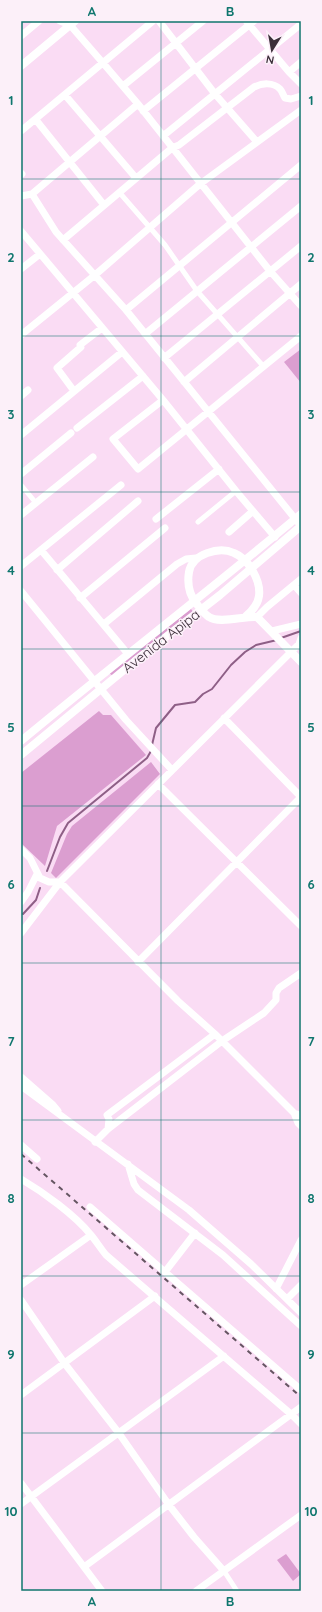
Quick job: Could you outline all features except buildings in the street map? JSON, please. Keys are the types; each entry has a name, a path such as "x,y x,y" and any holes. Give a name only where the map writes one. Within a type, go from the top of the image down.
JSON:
{"street":[{"path":"21,36 39,21"},
{"path":"60,21 72,23 103,63 138,104 270,272 301,306"},
{"path":"21,131 153,21"},
{"path":"159,21 196,68 214,94 257,142"},
{"path":"123,86 203,21"},
{"path":"143,111 250,22 269,49 301,84"},
{"path":"21,66 72,23"},
{"path":"163,136 301,24"},
{"path":"289,72 301,62"},
{"path":"63,240 172,148 179,145 260,84 268,84 280,89 285,98 291,99 301,96"},
{"path":"65,95 136,178"},
{"path":"21,196 32,194 101,137 138,104"},
{"path":"21,335 95,275 200,184 301,110"},
{"path":"36,120 104,205"},
{"path":"126,310 230,222 301,165"},
{"path":"119,192 150,227 197,291 264,367"},
{"path":"32,194 56,232 126,310 208,412 298,516 301,526"},
{"path":"145,334 301,206"},
{"path":"21,231 163,400 274,536"},
{"path":"164,358 301,246"},
{"path":"21,269 40,254"},
{"path":"184,382 301,284"},
{"path":"74,391 57,368 81,347 80,345 102,328"},
{"path":"163,400 113,439 138,469 301,336"},
{"path":"21,435 122,352"},
{"path":"21,474 143,376"},
{"path":"21,396 28,390"},
{"path":"21,515 93,457"},
{"path":"156,519 219,469"},
{"path":"21,566 121,484"},
{"path":"21,485 36,503"},
{"path":"198,522 236,491"},
{"path":"57,570 138,501"},
{"path":"229,532 253,511"},
{"name":"Avenida Apipa","path":"21,741 93,681 245,561 298,516"},
{"name":"Avenida Apipa","path":"21,756 135,661 202,610 301,526"},
{"path":"80,598 165,528"},
{"path":"41,550 128,654"},
{"path":"104,624 177,564 186,559 196,558 220,551 234,553 245,561 251,568 259,585 259,597 256,604 246,616"},
{"path":"196,558 189,568 188,590 209,618 222,620 246,616 257,617 301,662"},
{"path":"257,617 301,579"},
{"path":"294,585 301,593"},
{"path":"21,591 100,690 172,770"},
{"path":"272,631 301,624"},
{"path":"21,933 60,882 224,718 254,691 291,652 301,638"},
{"path":"138,962 301,797 224,718"},
{"path":"158,784 301,926"},
{"path":"21,849 30,858 40,878 46,881 60,882 178,1001 215,1034 294,1113 301,1116"},
{"path":"21,902 37,874"},
{"path":"95,1142 108,1129 222,1041 264,1013 276,1000 276,993 279,988 301,972"},
{"path":"108,1129 109,1118 107,1115 215,1034"},
{"path":"21,1077 53,1105 60,1115"},
{"path":"21,1086 95,1142 128,1164 207,1225 301,1313"},
{"path":"294,1113 298,1123 301,1126"},
{"path":"21,1145 37,1159"},
{"path":"128,1164 134,1184 138,1190 223,1255 301,1326"},
{"path":"21,1179 56,1203 91,1235 106,1255 301,1424"},
{"path":"90,1207 301,1390"},
{"path":"165,1272 195,1233"},
{"path":"21,1285 91,1235"},
{"path":"276,1289 301,1240"},
{"path":"287,1299 301,1285"},
{"path":"21,1395 65,1364 155,1296"},
{"path":"21,1300 65,1364 118,1432 168,1505 224,1570 238,1591"},
{"path":"21,1504 224,1356"},
{"path":"84,1567 301,1407"},
{"path":"21,1483 102,1591"},
{"path":"196,1591 301,1515"}],"shaded area":[{"path":"301,349 301,383 284,362"},
{"path":"191,609 193,612 113,676 109,673"},
{"path":"99,711 103,715 111,715 146,755 57,826 45,866 21,843 21,773"},
{"path":"151,762 160,774 56,878 51,873 67,834 72,826"},
{"path":"286,1554 301,1574 293,1581 277,1560"}],"waterway":[{"path":"281,638 301,631"},
{"path":"152,745 156,728 175,705 195,702 203,694 212,689 231,665 245,652 256,645 277,640"},
{"path":"47,871 60,837 68,823 147,758 151,751"},
{"path":"23,914 36,900 40,888"}],"railway":[{"path":"21,1154 301,1397"}]}
